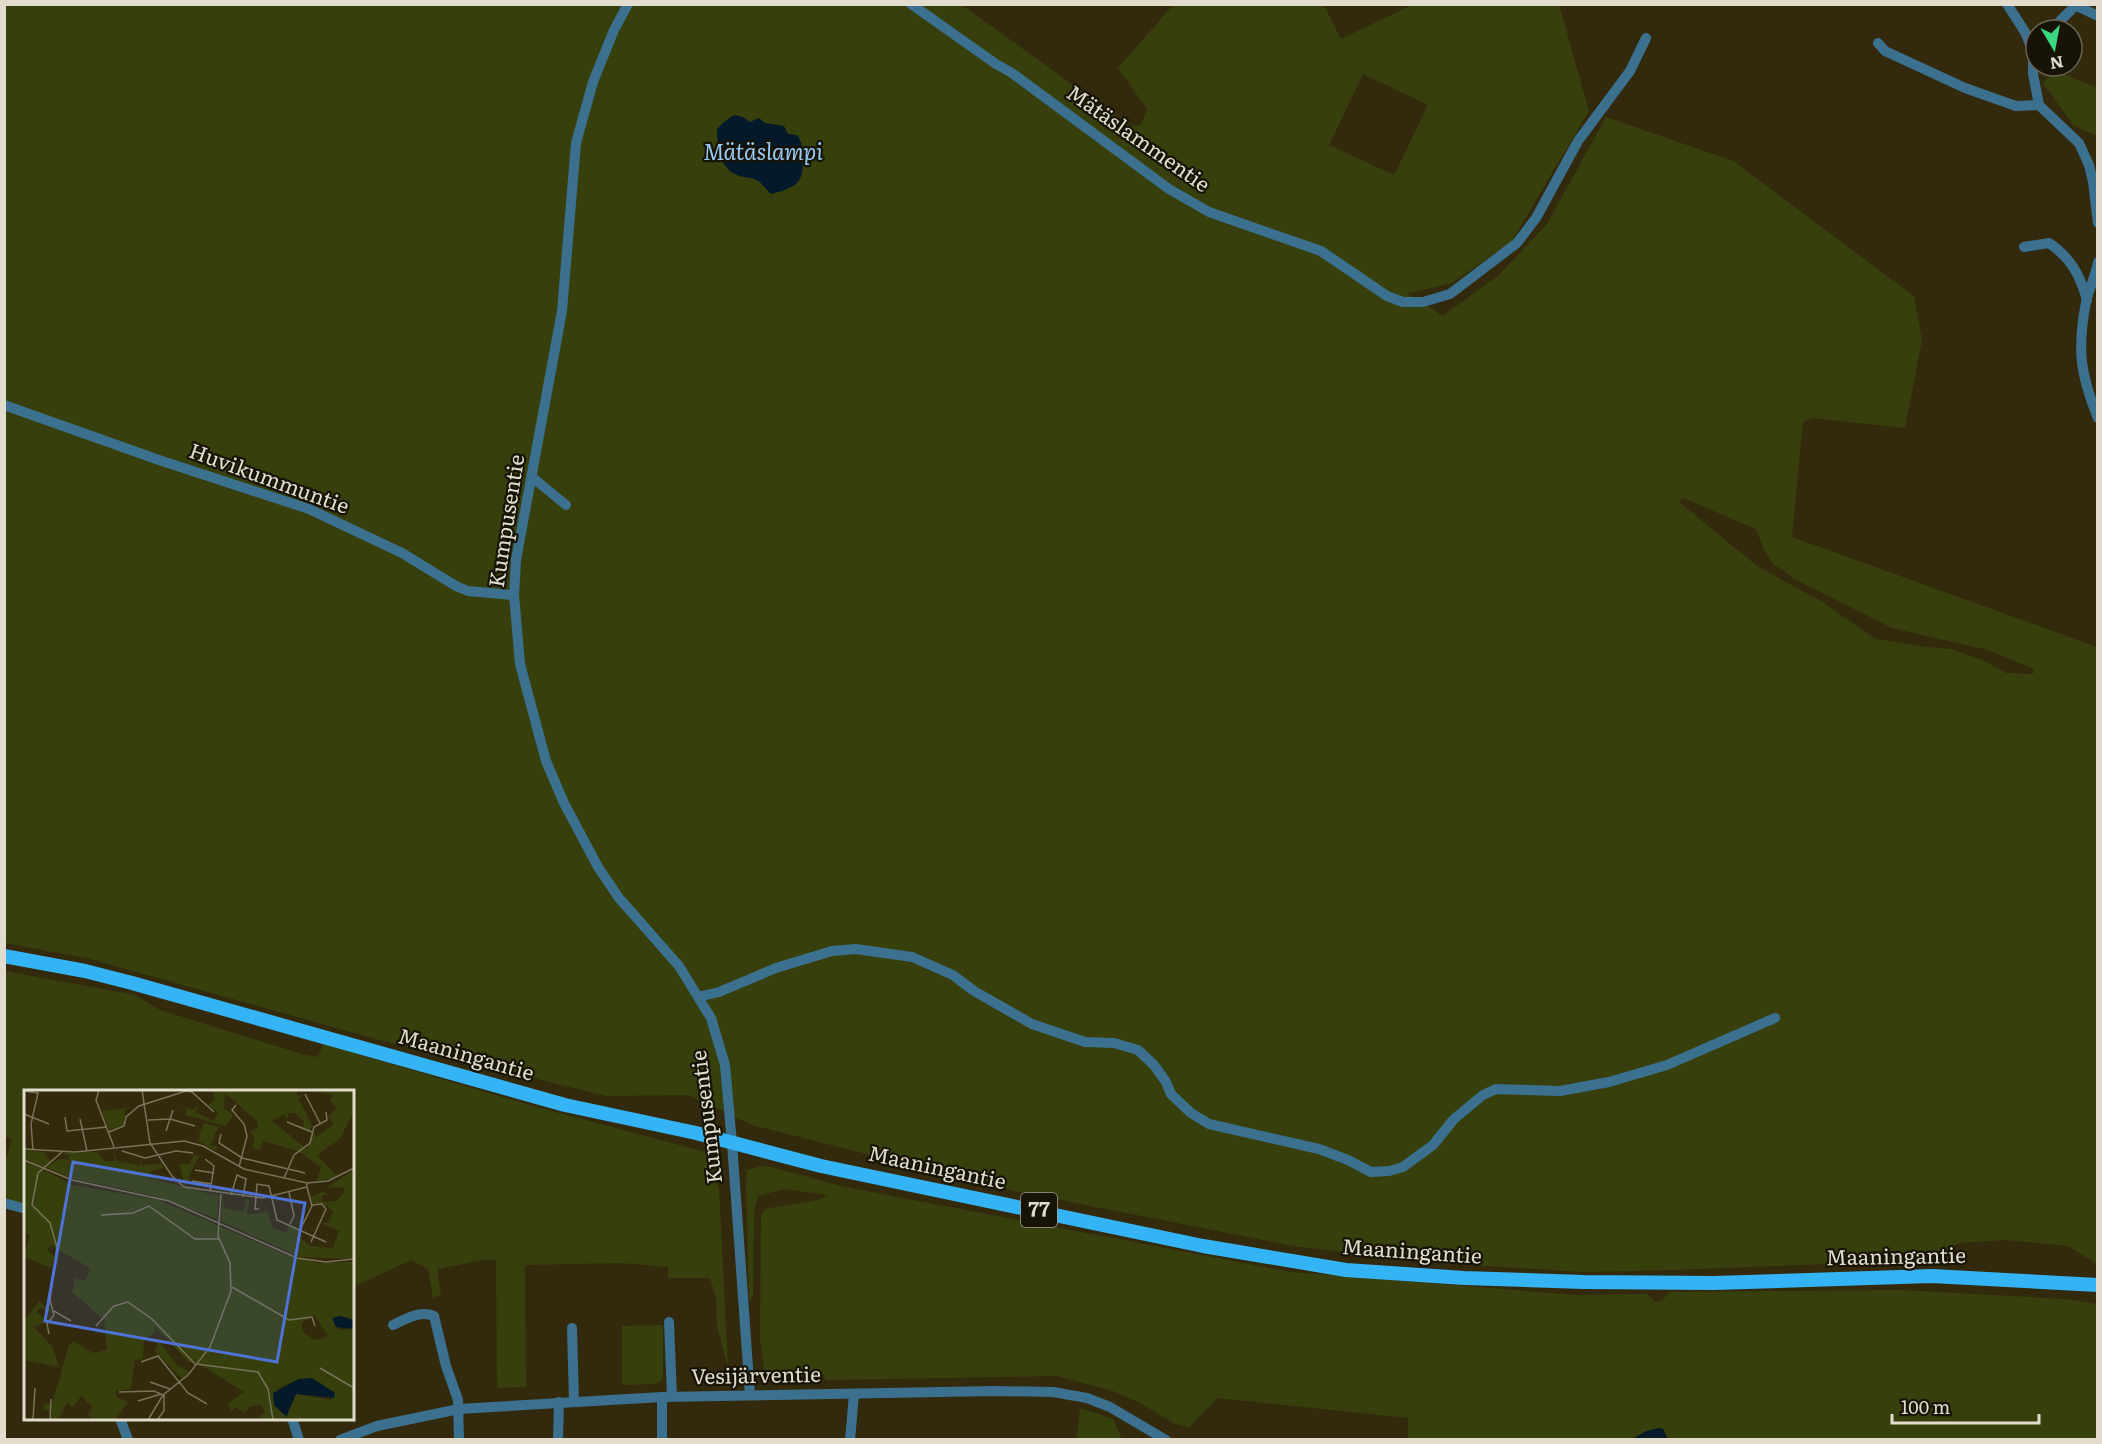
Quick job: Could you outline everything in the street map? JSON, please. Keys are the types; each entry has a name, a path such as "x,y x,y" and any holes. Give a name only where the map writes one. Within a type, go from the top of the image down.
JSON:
{"main road":[{"name":"Maaningantie","path":"4,956 37,960 123,980 565,1105 821,1166 1203,1246 1346,1270 1464,1278 1584,1282 1714,1283 1932,1276 2097,1285"}],"street":[{"name":"Kumpusentie","path":"628,4 614,30 593,82 576,142 562,311 516,560 514,595 520,664 546,761 564,803 598,867 619,898 679,966 711,1018 724,1065 732,1143 750,1395"},
{"name":"Mätäslammentie","path":"911,4 1012,73 1169,189 1209,212 1320,251 1387,296 1403,302 1423,302 1450,294 1517,243 1536,218 1578,141 1630,71 1646,38"},
{"path":"2007,4 2024,30"},
{"path":"2063,18 2077,5 2097,16"},
{"path":"1878,43 1885,51 1965,88 2016,106 2039,105"},
{"path":"2034,78 2039,105 2079,143 2089,165 2097,223"},
{"path":"2024,247 2049,243 2062,251 2080,277 2086,300"},
{"path":"2097,262 2093,285 2086,300 2080,358 2082,374 2097,418"},
{"name":"Huvikummuntie","path":"4,405 159,460 309,509 402,553 468,591 514,595"},
{"path":"532,477 566,505"},
{"path":"698,997 719,992 776,968 845,948 912,957 953,975 974,991 1032,1024 1085,1042 1114,1043 1138,1050 1154,1065 1171,1094 1191,1113 1209,1124 1319,1149 1371,1172 1389,1172 1403,1167 1433,1145 1454,1119 1483,1095 1496,1089 1560,1091 1610,1082 1667,1065 1775,1018"},
{"path":"4,1203 24,1208"},
{"path":"393,1325 420,1313 434,1316 459,1409 459,1440"},
{"path":"662,1440 667,1396 669,1322"},
{"path":"572,1328 574,1401"},
{"name":"Vesijärventie","path":"340,1440 377,1426 459,1409 667,1396 995,1390 1053,1392 1087,1398 1110,1407 1166,1440"},
{"path":"850,1440 854,1394"},
{"path":"558,1440 559,1402"},
{"path":"120,1420 128,1440"},
{"path":"292,1420 299,1440"}],"green space":[{"path":"5,5 962,5 1130,126 1141,125 1147,109 1118,68 1173,5 1324,5 1341,39 1408,7 1407,5 1559,5 1589,111 1511,242 1452,283 1407,294 1442,316 1498,276 1547,224 1606,117 1733,161 1914,296 1922,340 1905,428 1813,418 1803,422 1792,537 2097,647 2097,1264 2068,1246 2007,1240 1959,1243 1929,1260 1583,1272 1438,1263 1293,1246 1005,1189 752,1125 688,1095 606,1096 372,1038 90,959 5,943","holes":["1363,74 1428,105 1394,175 1329,145","802,142 803,161 772,194 757,180 727,168 720,157 719,148","1683,498 1756,529 1764,550 1773,564 1795,579 1892,628 1988,650 2034,669 2033,674 2006,673 1985,661 1951,649 1876,639 1819,600 1757,566 1679,502"]},
{"path":"2048,78 2074,78 2097,88 2097,136 2074,126 2043,83"},
{"path":"5,971 135,995 160,1010 302,1054 318,1057 323,1044 533,1106 709,1153 719,1189 728,1367 717,1327 716,1297 710,1278 668,1278 668,1267 621,1263 525,1265 526,1387 497,1388 496,1260 483,1260 437,1269 441,1295 433,1298 428,1269 411,1260 354,1287 354,1090 24,1090 24,1209 5,1203 4,1165 12,1139 4,1137"},
{"path":"762,1166 845,1187 1291,1272 1574,1295 1647,1294 1656,1302 1661,1301 1670,1292 1902,1290 2065,1299 2097,1304 2097,1439 1668,1440 1663,1429 1634,1437 1633,1440 1408,1439 1408,1418 1218,1398 1189,1427 1175,1424 1140,1403 1113,1391 1057,1376 826,1380 823,1374 769,1371 764,1369 760,1338 761,1215 764,1209 819,1200 828,1195 784,1189 758,1196 754,1212 753,1297 749,1301 747,1170"},
{"path":"663,1325 663,1377 661,1381 654,1384 622,1385 622,1326"},
{"path":"1080,1408 1113,1419 1122,1439 1077,1439"}],"water":[{"name":"Mätäslampi","path":"734,115 750,122 759,118 765,123 784,126 788,134 797,135 801,144 803,163 801,177 794,186 771,194 758,181 740,176 728,169 719,150 717,129"},
{"path":"1663,1429 1668,1439 1633,1439 1646,1431"}]}
